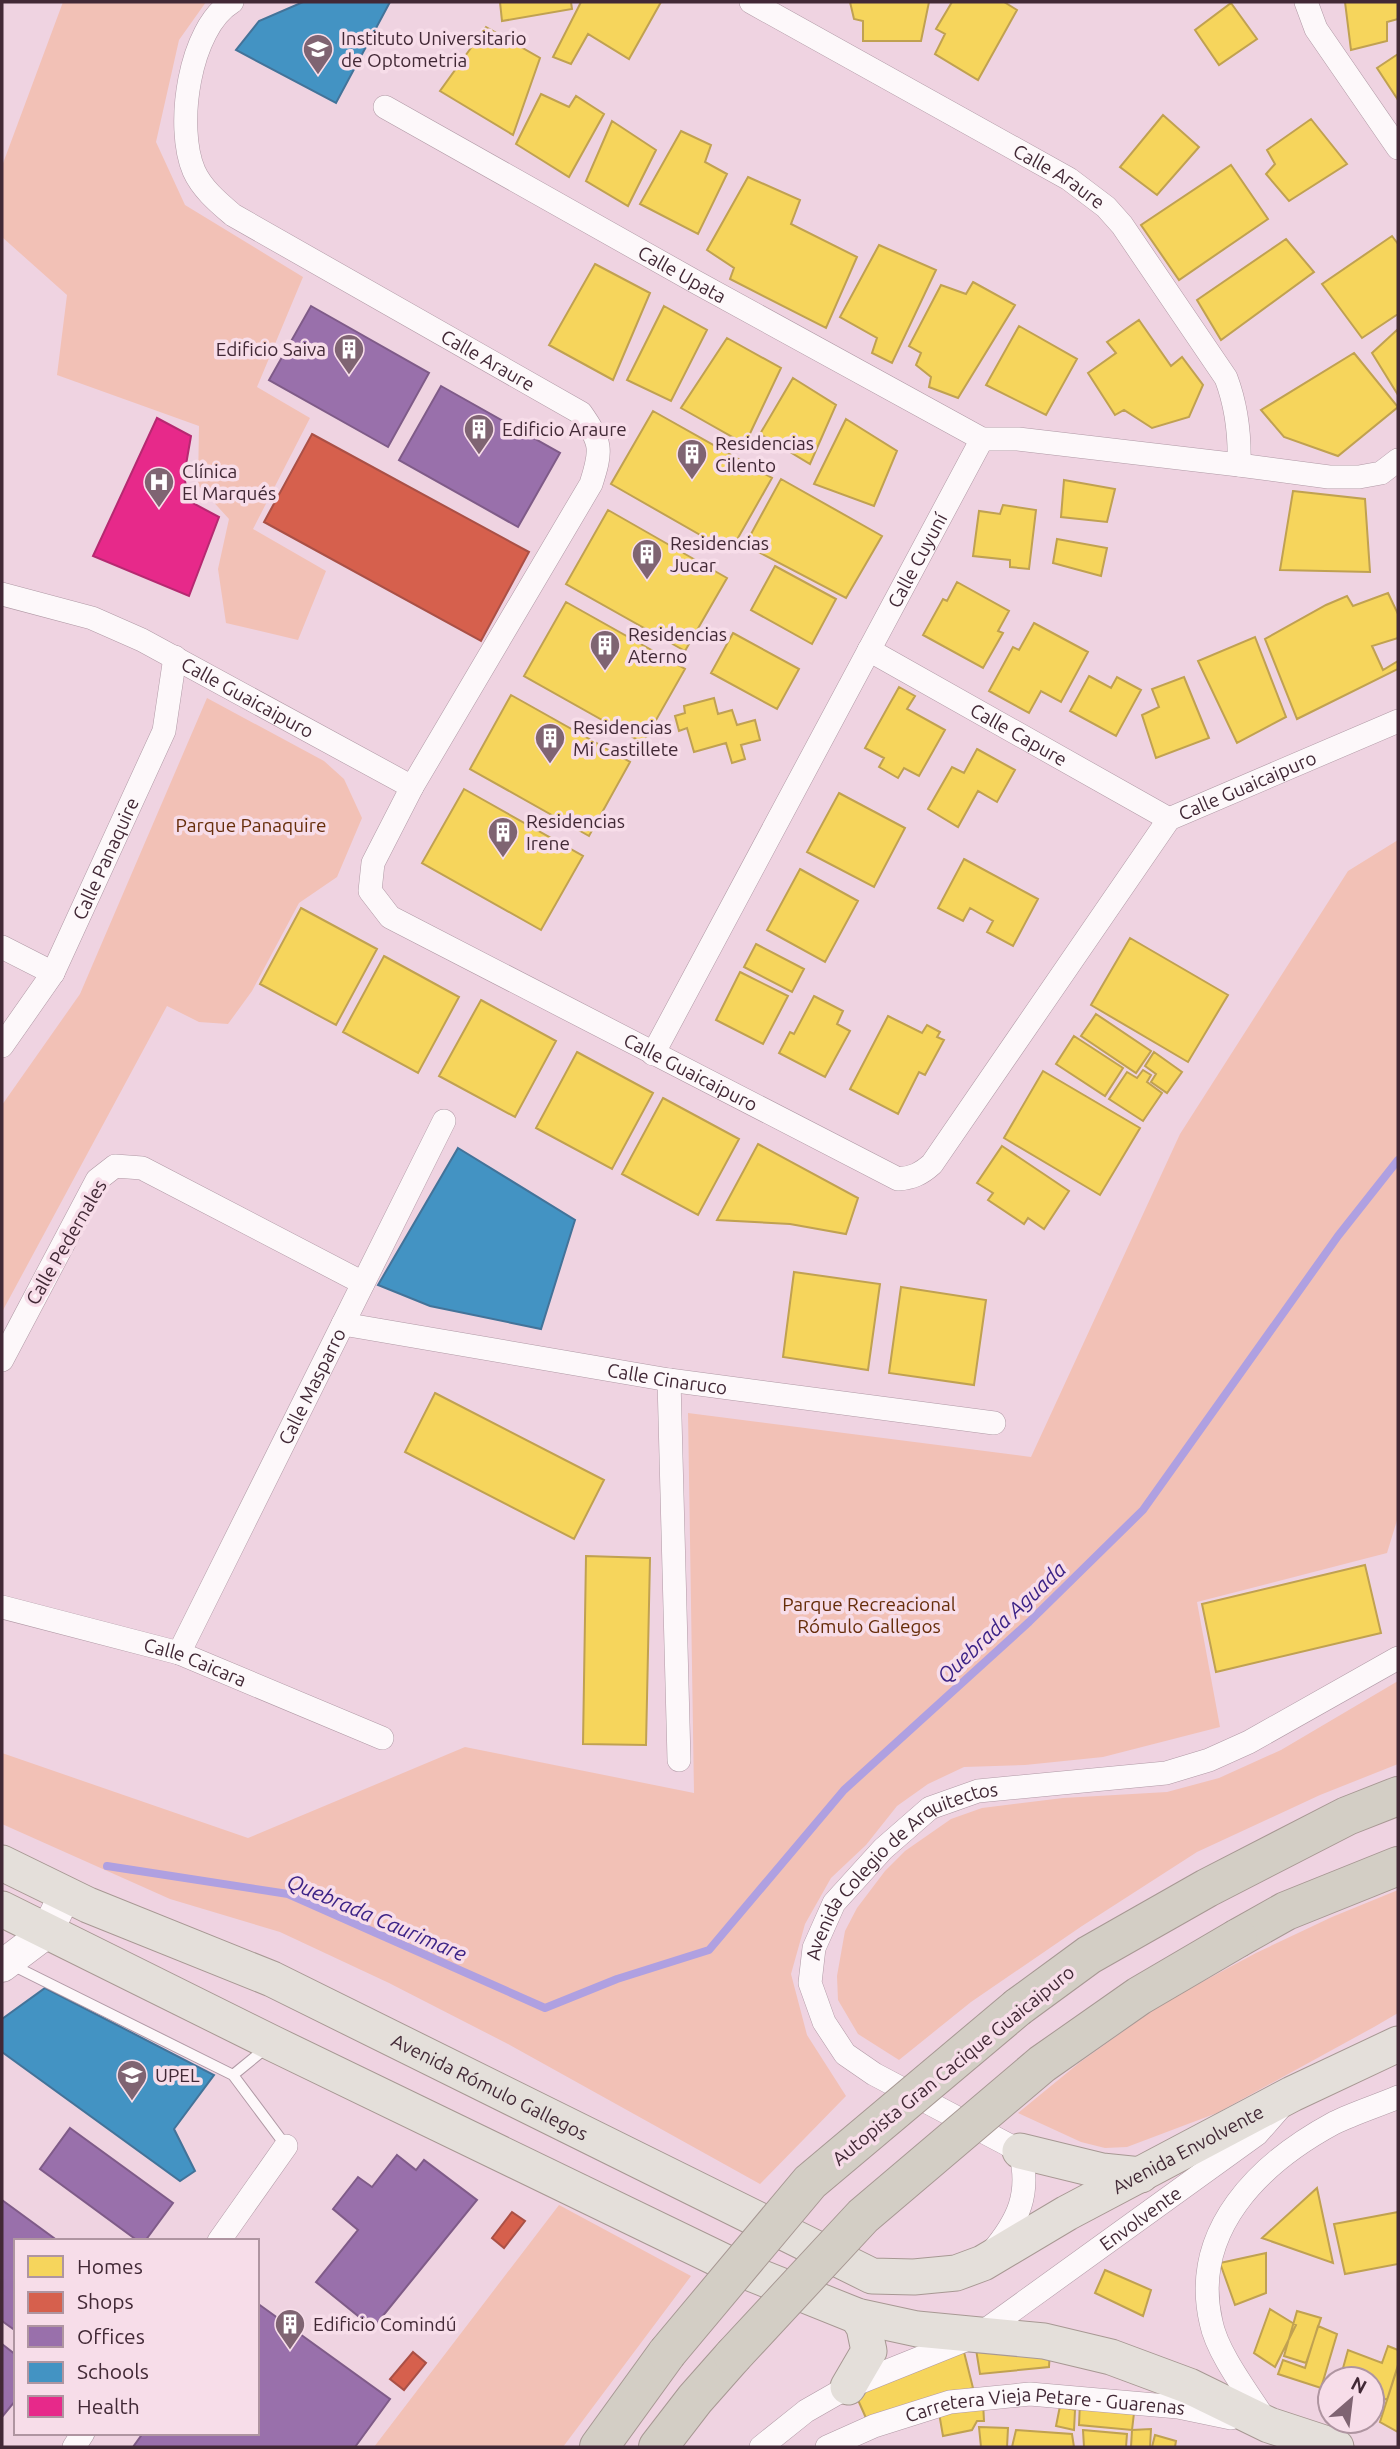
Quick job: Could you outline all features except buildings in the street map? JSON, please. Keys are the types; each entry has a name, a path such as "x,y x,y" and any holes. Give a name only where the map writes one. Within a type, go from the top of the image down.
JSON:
{"highway":[{"name":"Autopista Gran Cacique Guaicaipuro","path":"599,2447 667,2353 810,2182 1018,2007 1089,1955 1207,1888 1347,1816 1398,1796"},
{"path":"658,2447 733,2356 863,2216 1042,2064 1139,1996 1238,1938 1286,1912 1398,1866"}],"main road":[{"path":"15,1869 4,1913 735,2267 857,2316 864,2327 869,2351 848,2387"},
{"name":"Avenida Rómulo Gallegos","path":"15,1869 65,1895 196,1951 272,1979 872,2276 915,2277 956,2273 983,2263"},
{"path":"4,1965 47,1932 65,1895"},
{"name":"Avenida Envolvente","path":"983,2263 1067,2213 1292,2094 1398,2045"},
{"path":"1020,2151 1102,2171 1141,2175"},
{"name":"Carretera Vieja Petare - Guarenas","path":"857,2316 917,2329 1044,2341 1111,2357 1189,2386 1269,2425 1336,2447"}],"street":[{"name":"Calle Araure","path":"232,2 209,26 197,52 188,83 187,138 194,171 210,195 233,215 581,413 596,435 599,458 590,484 412,787"},
{"path":"1306,2 1315,29 1398,148"},
{"name":"Calle Araure","path":"760,4 1069,179 1106,207 1122,225 1226,378 1235,402 1240,437 1239,464"},
{"name":"Calle Upata","path":"386,107 754,315 982,439"},
{"path":"982,439 1017,439 1329,477 1359,477 1381,472 1398,460"},
{"name":"Calle Cuyuní","path":"653,1054 982,439"},
{"name":"Calle Guaicaipuro","path":"2,594 92,618 175,657 412,787 373,863 370,891 390,917 898,1179 922,1173 932,1164 1169,819 1398,721"},
{"name":"Calle Capure","path":"869,650 1169,819"},
{"name":"Calle Panaquire","path":"2,1046 53,973 164,731 175,657"},
{"path":"2,947 53,973"},
{"name":"Calle Masparro","path":"179,1653 444,1121"},
{"name":"Calle Pedernales","path":"2,1360 97,1180 115,1166 142,1168 363,1283"},
{"name":"Calle Cinaruco","path":"343,1324 669,1380 994,1423"},
{"path":"669,1380 679,1760"},
{"name":"Calle Caicara","path":"2,1607 179,1653 382,1738"},
{"name":"Avenida Colegio de Arquitectos","path":"1020,2151 874,2074 845,2054 824,2022 810,1983 814,1948 834,1903 883,1849 930,1808 978,1791 1166,1773 1209,1760 1249,1742 1398,1658"},
{"name":"Envolvente","path":"980,2334 1257,2134 1292,2094"},
{"path":"1269,2425 1238,2378 1211,2323 1208,2289 1211,2258 1220,2227 1238,2199 1262,2174 1288,2153 1334,2123 1398,2097"},
{"path":"220,2239 286,2146"},
{"path":"983,2263 997,2246 1023,2200 1026,2183 1020,2151"},
{"name":"Carretera Vieja Petare - Guarenas","path":"761,2447 806,2411 848,2387 980,2334"},
{"name":"Carretera Vieja Petare - Guarenas","path":"827,2447 874,2426 950,2402 1030,2394 1178,2407 1269,2425"}],"lane":[{"path":"4,1965 233,2075 286,2146"},
{"path":"233,2075 272,2043"}],"green space":[{"path":"63,2 206,2 179,40 156,142 185,205 303,277 257,387 310,418 253,529 326,571 298,640 226,623 218,569 229,519 198,485 199,426 57,375 67,295 2,237 2,166"},
{"name":"Parque Panaquire","path":"207,698 324,761 344,779 362,818 337,877 299,903 252,991 228,1024 199,1022 167,1006 2,1312 2,1105 80,994"},
{"name":"Parque Recreacional Rómulo Gallegos","path":"1398,840 1398,1517 1387,1553 1197,1602 1220,1727 1103,1757 1025,1765 964,1767 928,1784 897,1806 866,1845 831,1878 805,1924 791,1974 807,2035 846,2096 760,2184 508,2044 389,1983 280,1932 170,1899 2,1824 2,1753 248,1838 465,1747 694,1793 688,1413 1031,1457 1180,1134 1348,871"},
{"path":"1398,1681 1398,1764 1320,1795 1197,1852 971,2002 899,2060 858,2034 838,2000 837,1976 845,1931 857,1908 885,1871 905,1851 951,1819 982,1808 1063,1798 1167,1792 1219,1778 1281,1750"},
{"path":"1398,1890 1398,2013 1217,2113 1127,2147 1105,2148 1081,2142 1018,2113 1079,2063 1161,2004 1256,1953"},
{"path":"559,2205 691,2276 563,2447 374,2447"}],"waterway":[{"name":"Quebrada Aguada","path":"107,1866 288,1894 545,2008 617,1979 709,1950 844,1790 1029,1622 1143,1510 1338,1236 1398,1160"}],"place":[{"name":"Instituto Universitario de Optometria","path":"318,76"},
{"name":"Edificio Saiva","path":"349,376"},
{"name":"Edificio Araure","path":"479,456"},
{"name":"Residencias Cilento","path":"692,481"},
{"name":"Clínica El Marqués","path":"159,509"},
{"name":"Residencias Jucar","path":"647,581"},
{"name":"Residencias Aterno","path":"605,672"},
{"name":"Residencias Mi Castillete","path":"550,765"},
{"name":"Residencias Irene","path":"503,859"},
{"name":"UPEL","path":"132,2102"},
{"name":"Edificio Comindú","path":"290,2351"}],"water label":[{"name":"Quebrada Caurimare","path":"377,1917"}]}
